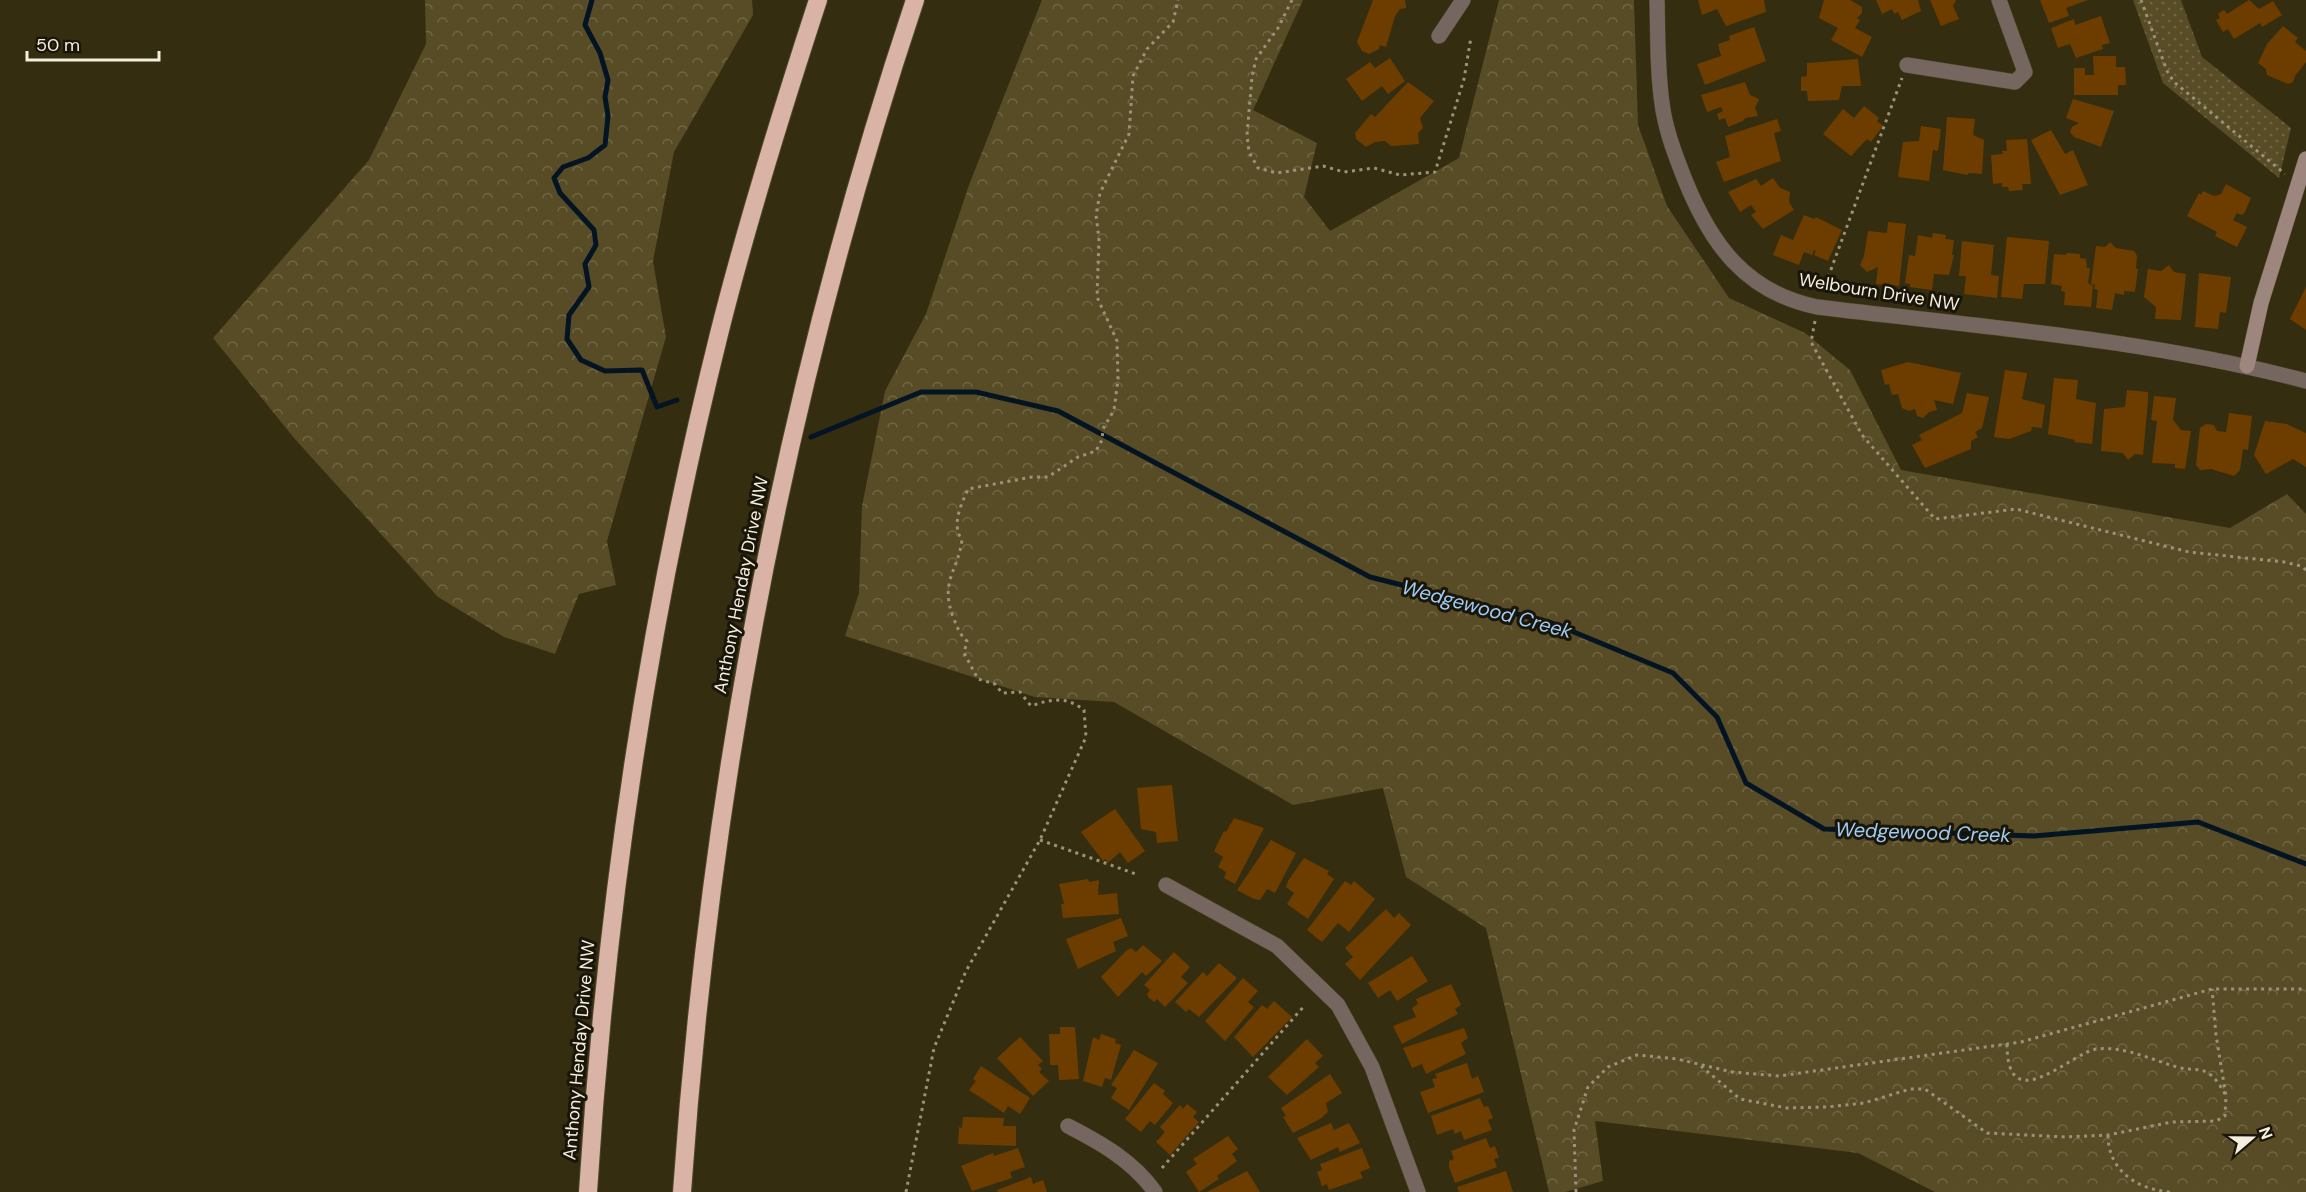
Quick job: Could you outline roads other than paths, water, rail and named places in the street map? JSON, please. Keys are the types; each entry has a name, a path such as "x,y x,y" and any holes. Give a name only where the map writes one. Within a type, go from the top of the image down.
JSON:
{"highway":[{"name":"Anthony Henday Drive NW","path":"588,1192 603,990 629,788 688,466 719,332 818,0"},
{"name":"Anthony Henday Drive NW","path":"682,1192 689,1090 703,959 731,747 751,627 797,415 849,217 915,0"}],"street":[{"path":"1439,36 1463,0"},
{"name":"Welbourn Drive NW","path":"1657,0 1661,91 1668,134 1708,230 1730,259 1758,282 1789,299 1817,307 2150,348 2247,366 2306,381"},
{"path":"1907,65 2015,82 2025,72 1999,0"},
{"path":"2247,366 2261,303 2306,159"},
{"path":"1166,885 1277,946 1338,1005 1372,1067 1418,1192"},
{"path":"1068,1125 1107,1146 1144,1175 1155,1192"}],"waterway":[{"name":"Wedgewood Creek","path":"592,0 585,25 600,53 608,80 605,97 608,116 605,145 588,158 563,167 554,178 560,193 594,230 596,245 585,264 589,287 569,315 567,339 581,360 605,371 642,370 657,407 677,400"},
{"name":"Wedgewood Creek","path":"811,437 921,392 976,392 1058,411 1370,577 1552,623 1673,673 1717,717 1746,783 1824,829 2034,836 2198,822 2306,864"}]}
